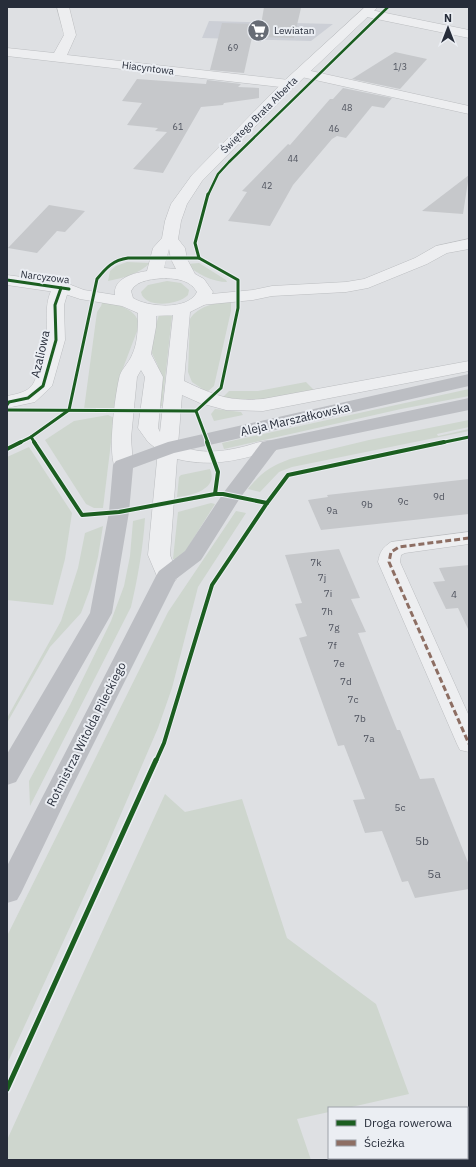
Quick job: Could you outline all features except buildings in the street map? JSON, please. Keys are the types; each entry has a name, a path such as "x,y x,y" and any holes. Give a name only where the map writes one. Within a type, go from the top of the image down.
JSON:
{"main road":[{"name":"Aleja Marszałkowska","path":"123,465 168,448 469,380"},
{"name":"Aleja Marszałkowska","path":"269,446 469,404"},
{"name":"Rotmistrza Witolda Pileckiego","path":"7,893 167,576 193,555 231,496 269,446"},
{"path":"7,776 101,612 119,512 123,465"}],"street":[{"path":"59,57 70,36 63,7"},
{"path":"369,10 469,34"},
{"name":"Świętego Brata Alberta","path":"154,274 161,248 170,239 173,221 179,204 197,178 289,84 369,10"},
{"name":"Hiacyntowa","path":"7,52 289,84"},
{"path":"302,73 469,110"},
{"path":"170,239 177,248 179,259 198,287 253,295 272,291 346,287 368,283 421,261 442,249 469,244"},
{"name":"Narcyzowa","path":"65,288 82,285 128,283 139,277 172,273 198,287"},
{"name":"Narcyzowa","path":"7,280 65,288 80,294 128,302 147,310"},
{"path":"128,283 123,289 123,296 128,302"},
{"path":"167,576 159,555 165,504 168,448 182,309 198,287"},
{"name":"Azaliowa","path":"8,403 28,398 43,386 56,340 55,305 65,288"},
{"path":"123,465 121,438 128,377 142,354 147,327 147,310 164,311 182,309"},
{"path":"142,354 154,377 148,428 158,441 168,448 189,457 204,460 269,446"},
{"path":"174,384 217,404 246,407 263,406 469,366"},
{"path":"469,538 400,547 391,552 389,562 469,744"}],"shaded area":[{"path":"209,21 333,24 311,41 202,38"},
{"path":"127,262 150,263 136,273 108,281 110,271 116,266"},
{"path":"199,263 227,282 216,281 205,277 187,264"},
{"path":"167,281 181,283 189,290 188,295 177,301 162,304 148,301 141,292 148,285"},
{"path":"103,300 131,311 138,320 139,326 120,376 115,408 84,409 97,312"},
{"path":"231,300 231,311 214,386 207,392 192,382 188,372 190,319 203,308"},
{"path":"159,315 172,316 162,406 157,406 158,366 151,351 152,337"},
{"path":"306,382 315,391 246,402 222,398 229,391 258,391"},
{"path":"469,389 469,396 401,409 224,449 222,443"},
{"path":"215,409 241,412 243,415 214,421 211,414"},
{"path":"108,415 114,418 103,508 94,508 86,504 45,440 74,421"},
{"path":"469,420 469,427 437,434 438,436 469,429 469,431 292,467 279,472 260,492 248,489 266,471 290,459 369,440"},
{"path":"29,447 72,513 65,559 53,605 7,600 7,457"},
{"path":"210,469 212,476 211,482 207,486 196,493 177,497 179,477 181,475"},
{"path":"211,503 215,504 185,552 177,559 173,559 178,512"},
{"path":"236,511 246,513 198,587 172,688 158,728 105,851 7,1064 7,936 168,612"},
{"path":"145,518 140,562 131,607 30,806 29,781 70,705 111,621 124,586 130,556 133,521"},
{"path":"103,526 98,557 90,589 81,613 50,647 7,723 7,718 61,621 78,568 85,533"},
{"path":"165,794 185,812 242,799 287,938 376,1004 409,1094 351,1107 328,1107 328,1112 297,1119 311,1160 7,1160 7,1140"}],"marked path":[{"path":"469,538 399,547 391,552 389,562 469,744"}],"cycle path":[{"path":"199,258 195,243 208,194 218,174 388,7"},
{"path":"7,449 31,437 69,410 96,282 110,264 121,259 128,258 199,258 238,280 239,283 238,308 221,388 196,411 218,472 215,494"},
{"path":"7,280 69,289"},
{"path":"7,405 9,402 28,398 43,386 56,340 55,305 61,288"},
{"path":"7,410 196,411"},
{"path":"31,437 82,515 119,512 215,494 223,494 267,503"},
{"path":"7,1089 164,743 212,585 267,503 288,475 469,437"}],"place":[{"name":"Lewiatan","path":"258,30"}]}
